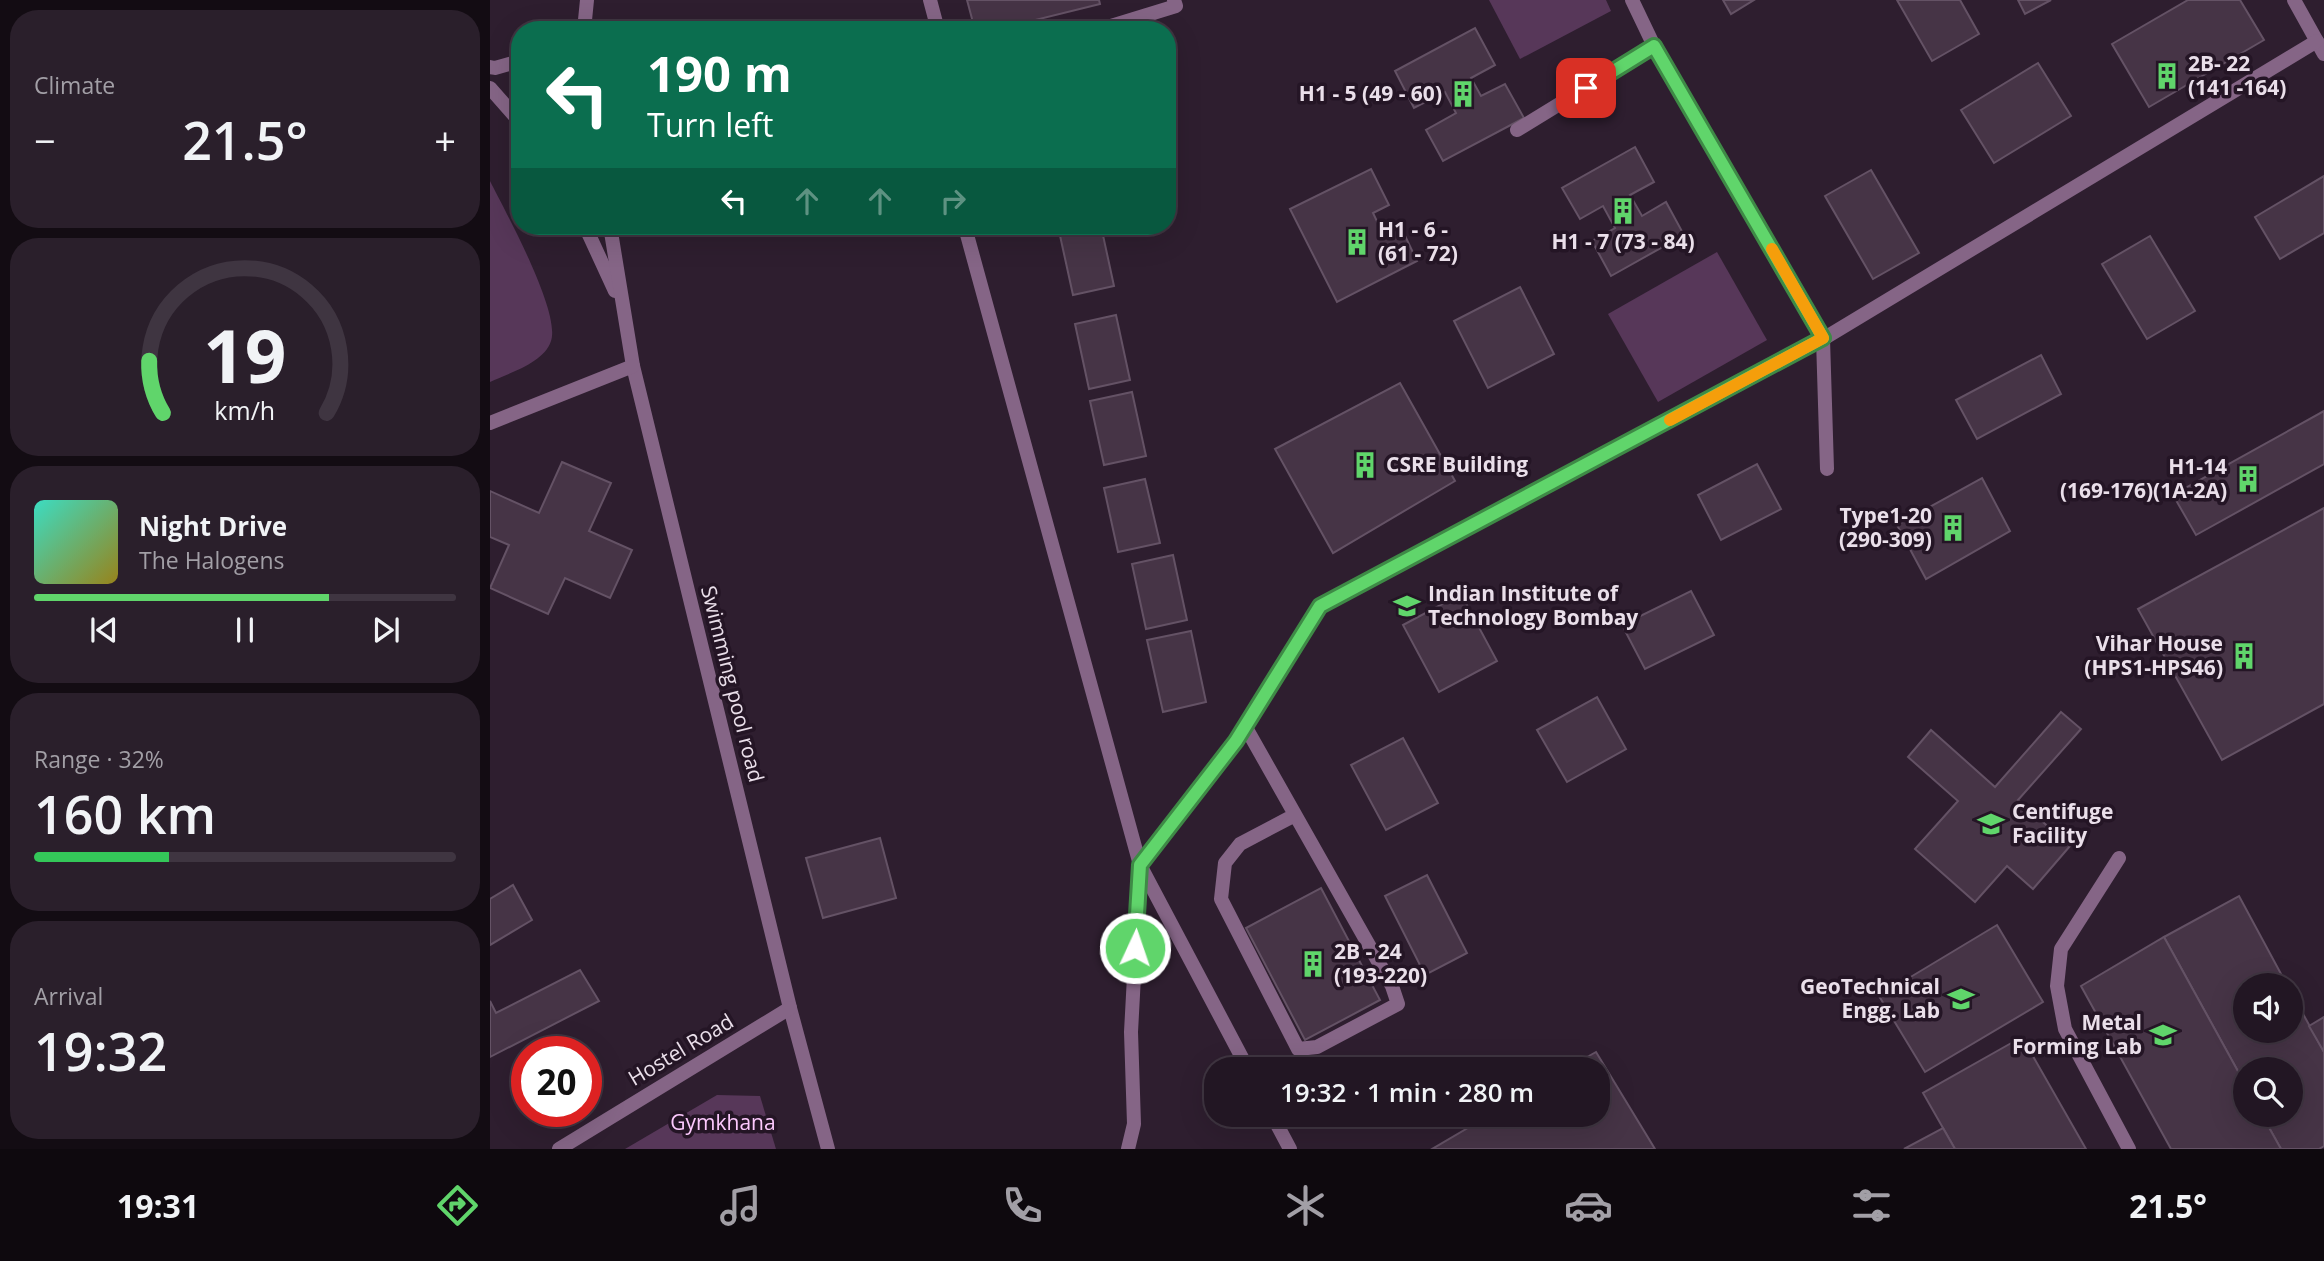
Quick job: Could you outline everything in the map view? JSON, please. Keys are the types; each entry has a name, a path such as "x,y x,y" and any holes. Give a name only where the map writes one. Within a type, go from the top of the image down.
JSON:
{"lane":[{"path":"585,21 587,0"},
{"path":"930,0 936,21"},
{"path":"1127,21 1175,6 1174,0"},
{"path":"1632,0 1654,46 1823,338 1827,469"},
{"path":"2294,0 2324,54"},
{"path":"1129,1149 1134,1124 1131,1032 1140,865 1245,726 1320,606 1823,338 2317,41"},
{"path":"1517,130 1654,46"},
{"path":"490,67 511,64"},
{"path":"490,88 511,112"},
{"path":"589,235 622,305"},
{"name":"Swimming pool road","path":"611,235 633,366 790,1008 828,1149"},
{"path":"968,235 1140,865 1242,1057"},
{"path":"490,424 633,366"},
{"path":"1245,726 1392,986 1398,1004 1317,1047 1298,1049 1221,899 1225,863 1240,844 1295,815"},
{"path":"2119,858 2061,949 2057,986 2065,1029 2129,1149"},
{"name":"Hostel Road","path":"559,1149 790,1008"},
{"path":"1278,1127 1290,1149"}],"green space":[{"path":"1489,0 1606,0 1611,11 1520,59"},
{"path":"490,181 511,222 511,235 518,235 530,261 548,308 552,327 551,341 541,355 525,366 490,382"},
{"path":"1717,252 1767,340 1658,402 1608,314"},
{"name":"Gymkhana","path":"717,1095 760,1096 776,1149 625,1149"}],"building":[{"path":"967,0 1099,0 1100,4 1031,21 973,21"},
{"path":"1723,0 1754,0 1731,14"},
{"path":"1897,0 1960,0 1979,34 1932,61"},
{"path":"2018,0 2051,0 2025,14"},
{"name":"2B- 22 (141 -164)","path":"2188,0 2240,0 2264,40 2149,107 2112,44"},
{"name":"H1 - 5 (49 - 60)","path":"1475,28 1495,65 1471,78 1481,96 1505,84 1524,118 1443,161 1426,130 1456,113 1445,92 1414,108 1395,71"},
{"path":"2038,63 2071,116 1994,163 1961,110"},
{"name":"H1 - 7 (73 - 84)","path":"1635,147 1654,182 1630,195 1642,216 1666,202 1684,235 1611,276 1592,241 1615,228 1603,206 1580,219 1562,188"},
{"name":"H1 - 6 - (61 - 72)","path":"1371,169 1389,205 1373,213 1383,234 1400,225 1417,261 1337,302 1290,209"},
{"path":"1871,170 1919,253 1873,279 1825,196"},
{"path":"2324,176 2324,233 2280,259 2255,217"},
{"path":"1060,235 1103,235 1114,286 1073,295"},
{"path":"2150,236 2195,311 2147,339 2102,264"},
{"path":"1520,287 1554,354 1488,388 1454,321"},
{"path":"1116,315 1130,380 1089,389 1075,324"},
{"path":"2041,355 2061,394 1977,439 1956,400"},
{"name":"CSRE Building","path":"1400,383 1455,481 1333,553 1275,449"},
{"path":"1132,392 1146,456 1104,465 1090,401"},
{"name":"H1-14 (169-176)(1A-2A)","path":"2324,411 2324,464 2196,535 2173,495"},
{"path":"562,462 611,483 589,531 632,550 610,598 565,578 548,614 490,588 509,545 490,537 490,491 539,513"},
{"path":"1757,464 1781,509 1721,540 1698,495"},
{"name":"Type1-20 (290-309)","path":"1982,478 2010,531 1926,579 1897,525"},
{"path":"1145,479 1160,543 1118,552 1104,488"},
{"name":"Vihar House (HPS1-HPS46)","path":"2324,508 2324,704 2222,760 2138,609"},
{"path":"1173,555 1187,620 1146,629 1132,564"},
{"path":"1691,591 1714,635 1645,669 1622,625"},
{"path":"1461,594 1497,661 1439,692 1403,625"},
{"path":"1191,631 1206,702 1163,712 1147,640"},
{"path":"1597,697 1626,749 1567,782 1537,730"},
{"name":"Centifuge Facility","path":"2061,712 2081,729 2018,800 2070,846 2033,889 2007,866 1975,902 1915,849 1958,801 1908,757 1931,730 1995,787"},
{"path":"1403,738 1438,803 1386,830 1351,765"},
{"path":"880,838 896,898 823,918 806,858"},
{"path":"1427,875 1467,953 1425,975 1385,896"},
{"path":"513,885 532,920 490,945 490,899"},
{"name":"2B - 24 (193-220)","path":"1321,888 1380,1000 1305,1040 1246,928"},
{"path":"2239,896 2281,973 2233,973 2233,1043 2303,1043 2303,1014 2324,1052 2324,1146 2319,1149 2281,1149 2269,1127 2303,1127 2303,1057 2233,1057 2233,1062 2164,937"},
{"name":"GeoTechnical Engg. Lab","path":"1997,925 2043,1002 1925,1072 1879,996"},
{"name":"Metal Forming Lab","path":"2164,937 2233,1062 2233,1127 2269,1127 2281,1149 2171,1149 2081,986"},
{"path":"580,970 599,1001 531,1036 511,1036 511,1046 490,1057 490,1001 496,1013"},
{"path":"2324,1017 2324,1052 2309,1026"},
{"path":"2022,1037 2086,1149 1955,1149 1923,1093"},
{"path":"1610,1075 1655,1149 1432,1149 1470,1127 1610,1127"},
{"path":"1943,1128 1955,1149 1904,1149"}],"slow traffic":[{"path":"1670,420 1823,338 1772,249"}],"place":[{"name":"2B- 22 (141 -164)","path":"2167,76"},
{"name":"H1 - 5 (49 - 60)","path":"1463,94"},
{"name":"H1 - 7 (73 - 84)","path":"1623,211"},
{"name":"H1 - 6 - (61 - 72)","path":"1357,242"},
{"name":"CSRE Building","path":"1365,465"},
{"name":"H1-14 (169-176)(1A-2A)","path":"2248,479"},
{"name":"Type1-20 (290-309)","path":"1953,528"},
{"name":"Indian Institute of Technology Bombay","path":"1407,606"},
{"name":"Vihar House (HPS1-HPS46)","path":"2244,656"},
{"name":"Centifuge Facility","path":"1991,824"},
{"name":"2B - 24 (193-220)","path":"1313,964"},
{"name":"GeoTechnical Engg. Lab","path":"1961,999"},
{"name":"Metal Forming Lab","path":"2163,1035"}],"route":[{"path":"1135,948 1140,865 1236,741 1320,606 1823,338 1654,46 1586,88"}]}
